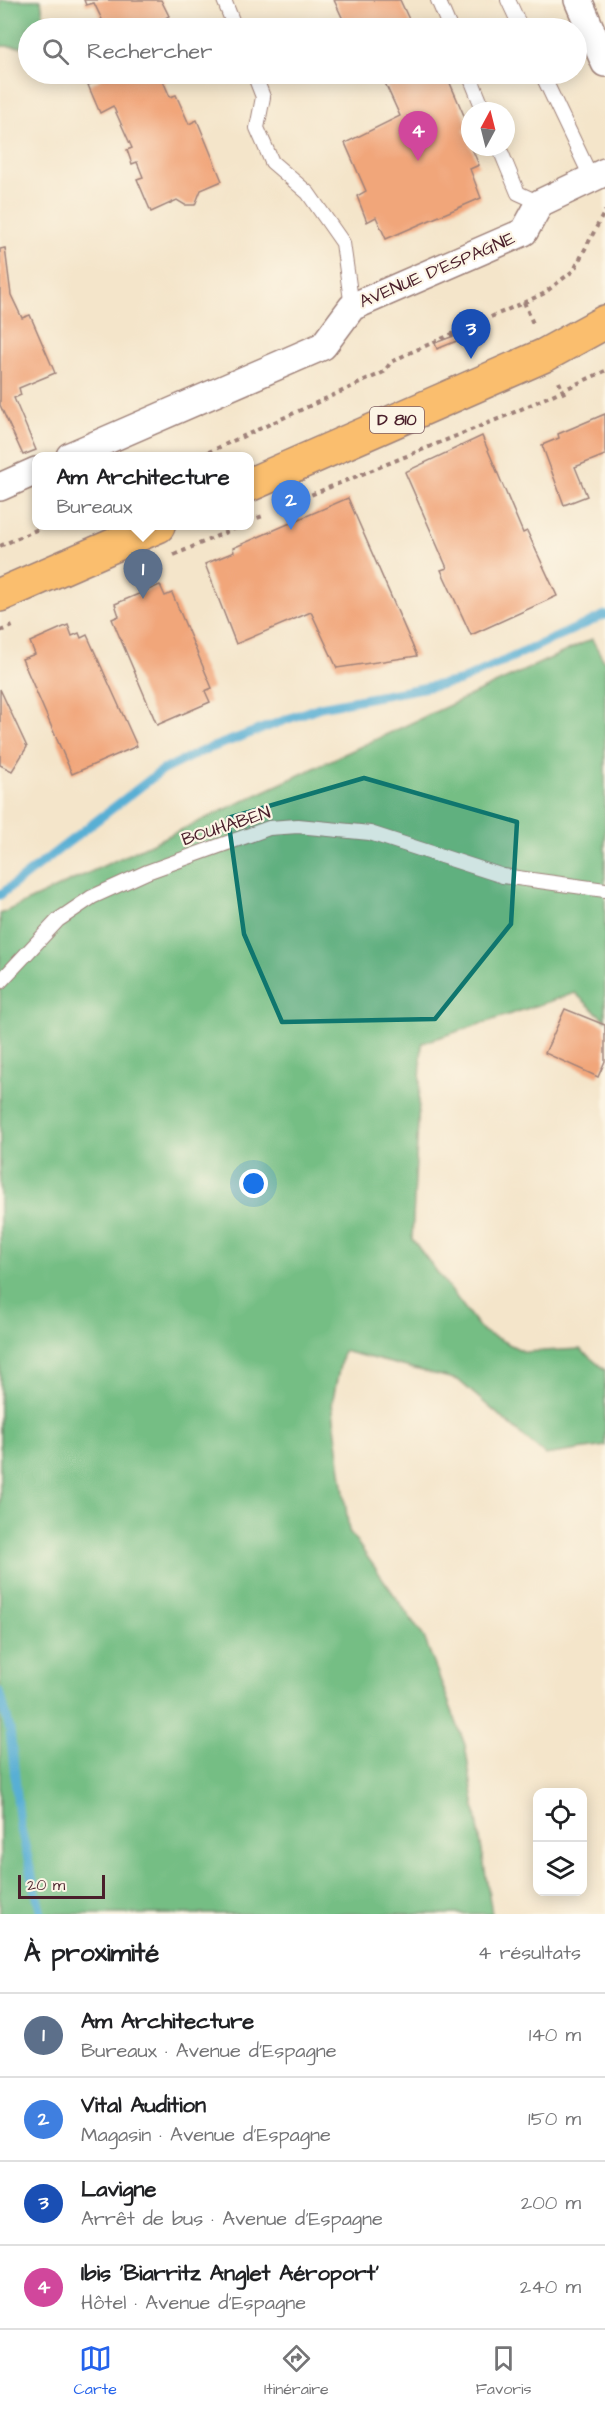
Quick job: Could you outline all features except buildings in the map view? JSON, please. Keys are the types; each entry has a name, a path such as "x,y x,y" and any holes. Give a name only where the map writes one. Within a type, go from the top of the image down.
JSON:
{"main road":[{"name":"D 810","path":"254,483 545,355 605,322"},
{"path":"0,595 147,530"}],"street":[{"path":"578,0 586,18"},
{"path":"587,21 605,63"},
{"path":"540,202 598,175"},
{"name":"AVENUE D'ESPAGNE","path":"79,452 323,346 352,307 524,232 540,202"},
{"path":"0,487 32,473"}],"lane":[{"path":"224,0 231,18"},
{"path":"438,0 446,18"},
{"path":"508,0 516,18"},
{"path":"258,84 263,97 257,128 272,162 308,193 343,243 352,307"},
{"path":"473,84 480,102"},
{"path":"548,84 598,175"},
{"path":"503,156 518,193 540,202"},
{"name":"BOUHABEN","path":"0,982 58,920 92,897 147,872 269,828 298,826 370,833 502,876 605,890"}],"path":[{"path":"209,452 384,372 392,362 407,354 543,294 574,270 605,211"},
{"path":"524,302 527,309"},
{"path":"301,499 508,416 605,371"},
{"path":"254,519 270,512"},
{"path":"0,546 34,530"}],"highlighted area":[{"path":"364,778 517,822 511,924 435,1019 282,1022 244,934 228,818"}],"green space":[{"path":"0,0 41,0 44,18 18,18 18,47 0,46"},
{"path":"592,639 605,663 605,1020 575,993 422,1043 412,1239 482,1331 525,1352 580,1349 605,1370 605,1446 545,1455 458,1380 343,1351 332,1403 349,1531 424,1637 465,1745 492,1914 0,1914 0,914"}],"waterway":[{"path":"0,895 161,771 200,752 320,707 460,681 605,615"},
{"path":"0,1692 10,1730 20,1825 41,1914"}],"place":[{"name":"Ibis 'Biarritz Anglet Aéroport'","path":"418,161"},
{"name":"Lavigne","path":"471,359"},
{"name":"Vital Audition","path":"291,530"},
{"name":"Am Architecture","path":"143,599"}]}
